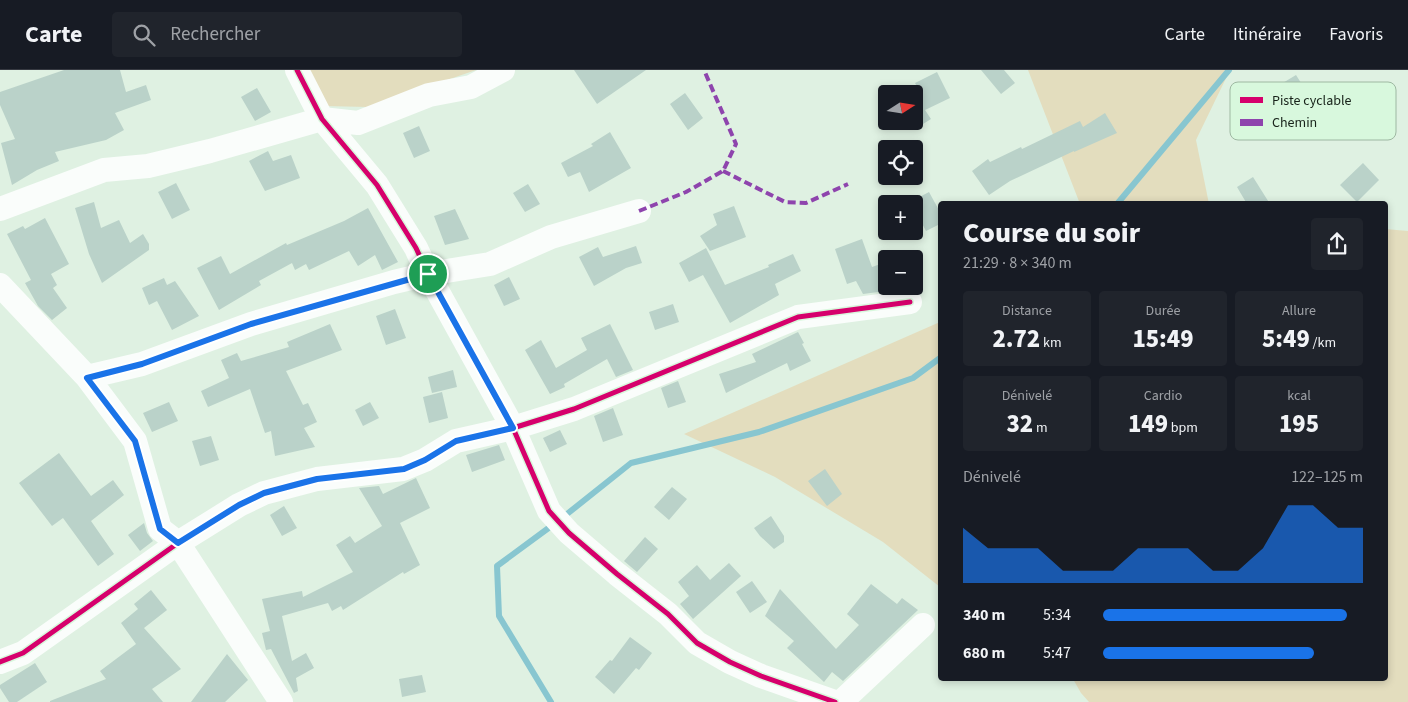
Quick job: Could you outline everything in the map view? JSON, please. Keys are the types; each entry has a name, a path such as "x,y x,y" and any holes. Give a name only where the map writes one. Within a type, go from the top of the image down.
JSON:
{"street":[{"path":"297,70 322,119 377,185 416,248 428,274 513,428 549,511 590,552 668,614 697,643 730,662 761,676 835,702"},
{"path":"0,209 104,170 148,166 210,151 322,119 358,123 429,95 471,87 503,70"},
{"path":"87,378 142,364 251,324 428,274 490,264 552,237 639,211"},
{"path":"0,285 87,378 135,441 160,529 178,543 281,702"},
{"path":"0,662 23,654 178,543 239,505 264,493 317,479 404,469 425,460 456,441 513,428 574,409 798,318 910,302"},
{"path":"840,702 923,625"}],"shaded area":[{"path":"307,70 476,70 369,107 323,106"},
{"path":"1028,70 1230,70 1196,140 1208,201 1079,201"},
{"path":"1388,229 1408,231 1408,702 1089,702 1074,681 1388,681"},
{"path":"938,323 938,585 883,542 775,477 684,434"}],"building":[{"path":"64,70 120,70 126,92 146,85 151,100 115,113 124,130 106,140 55,152 59,161 37,170 12,185 1,143 15,139 0,105 0,92"},
{"path":"574,70 646,70 597,104"},
{"path":"981,70 1004,70 1015,83 1001,94"},
{"path":"937,72 950,98 925,110 931,119 923,124 923,85 916,85 915,83"},
{"path":"1296,75 1300,82 1284,82"},
{"path":"257,88 271,112 255,121 241,97"},
{"path":"685,93 703,118 688,130 670,104"},
{"path":"1105,113 1117,133 1010,181 989,195 972,171 988,159 990,162 1021,147 1022,149 1080,121 1083,127"},
{"path":"419,126 430,151 414,158 403,133"},
{"path":"610,132 631,168 589,192 580,172 568,177 561,163 593,146 591,144"},
{"path":"268,151 273,161 291,155 300,178 265,191 249,161"},
{"path":"1363,163 1379,180 1358,201 1340,185"},
{"path":"1253,177 1268,201 1245,201 1237,187"},
{"path":"176,183 190,210 172,219 158,192"},
{"path":"528,184 540,204 525,212 513,193"},
{"path":"929,192 938,208 938,225 926,231 923,225 923,195"},
{"path":"94,202 101,228 119,220 130,243 143,234 149,244 149,250 102,283 89,254 75,208"},
{"path":"734,206 746,237 710,251 700,236 717,225 713,214"},
{"path":"368,208 398,262 382,270 375,255 358,266 349,251 309,270 306,264 295,270 292,263 259,281 261,285 219,310 197,268 221,256 230,274 286,243 287,245 344,221"},
{"path":"455,209 469,239 445,245 434,216"},
{"path":"45,218 69,264 51,274 57,285 53,288 67,308 52,320 38,306 25,283 31,280 7,234 23,226 25,229"},
{"path":"862,239 872,267 878,265 878,292 863,294 856,281 847,284 835,249"},
{"path":"636,246 642,263 626,268 594,286 579,257 598,247 603,257"},
{"path":"706,248 725,285 769,267 768,265 793,254 801,271 775,284 779,295 730,323 703,275 689,282 679,263"},
{"path":"509,277 520,299 504,306 494,285"},
{"path":"164,278 167,285 175,281 199,316 172,330 157,301 149,305 142,288"},
{"path":"673,304 679,322 655,330 649,312"},
{"path":"395,309 406,338 386,345 376,316"},
{"path":"330,324 342,350 286,371 303,405 308,403 317,422 304,428 315,447 275,456 271,431 265,433 250,389 208,407 201,391 229,378 221,360 237,353 241,361 289,347 287,342"},
{"path":"610,324 633,370 616,377 607,359 564,384 565,387 550,394 525,350 541,340 556,368 587,350 581,338"},
{"path":"798,332 811,361 790,371 787,363 726,393 719,374 756,362 752,354"},
{"path":"453,370 457,387 432,393 428,377"},
{"path":"678,381 686,402 668,408 661,388"},
{"path":"442,392 448,418 429,423 423,397"},
{"path":"169,402 178,421 152,432 143,413"},
{"path":"370,402 379,418 363,426 355,410"},
{"path":"613,408 623,435 603,442 594,416"},
{"path":"560,430 567,444 550,452 543,438"},
{"path":"211,436 219,460 200,466 192,441"},
{"path":"499,445 505,460 472,472 466,455"},
{"path":"59,453 91,496 113,480 124,495 91,521 114,554 98,566 63,518 52,526 19,483"},
{"path":"825,469 842,494 827,506 808,481"},
{"path":"416,478 430,508 400,523 420,565 404,574 403,572 343,610 341,606 332,611 328,603 282,616 292,661 306,653 314,668 296,678 298,691 294,693 271,649 266,650 262,633 270,631 262,599 302,591 303,597 353,572 336,545 350,536 355,543 382,526 359,488 379,486 383,494"},
{"path":"672,487 687,499 669,520 654,507"},
{"path":"284,506 297,528 282,536 270,515"},
{"path":"771,516 784,536 784,542 774,549 754,528"},
{"path":"144,523 147,533 153,541 140,551 128,535"},
{"path":"645,537 658,549 637,572 624,561"},
{"path":"729,563 741,576 693,619 680,604 689,596 678,582 697,565 710,580"},
{"path":"752,581 767,602 750,613 736,592"},
{"path":"871,584 897,604 902,598 918,610 843,681 832,672 824,682 787,648 794,641 765,616 780,589 836,649 859,625 847,614"},
{"path":"151,590 167,610 144,628 181,669 152,689 163,702 50,702 106,679 100,671 136,644 121,623 138,609 134,604"},
{"path":"630,637 652,653 639,670 636,668 614,694 595,677 610,660 612,661"},
{"path":"227,654 248,680 225,702 191,702"},
{"path":"35,663 47,682 17,702 9,702 0,685"},
{"path":"422,675 426,692 402,697 399,679"}],"waterway":[{"path":"1120,201 1229,70"},
{"path":"562,518 631,463 759,432 913,378 938,359"},
{"path":"551,702 499,616 497,566 554,524"}],"marked path":[{"path":"639,211 686,192 723,171 736,144 704,70"},
{"path":"723,171 785,202 806,203 848,184"}],"cycle path":[{"path":"297,70 322,119 377,185 416,248 428,274 513,428 549,511 569,533 668,614 697,643 730,662 761,676 835,702"},
{"path":"0,662 23,653 178,543 239,505 264,493 317,479 403,469 425,460 456,441 513,428 574,409 798,317 910,302"}],"route":[{"path":"428,274 513,428 456,441 425,460 404,469 317,479 264,493 239,505 178,543 160,529 135,441 87,378 142,364 251,324 394,282 428,274"}]}
